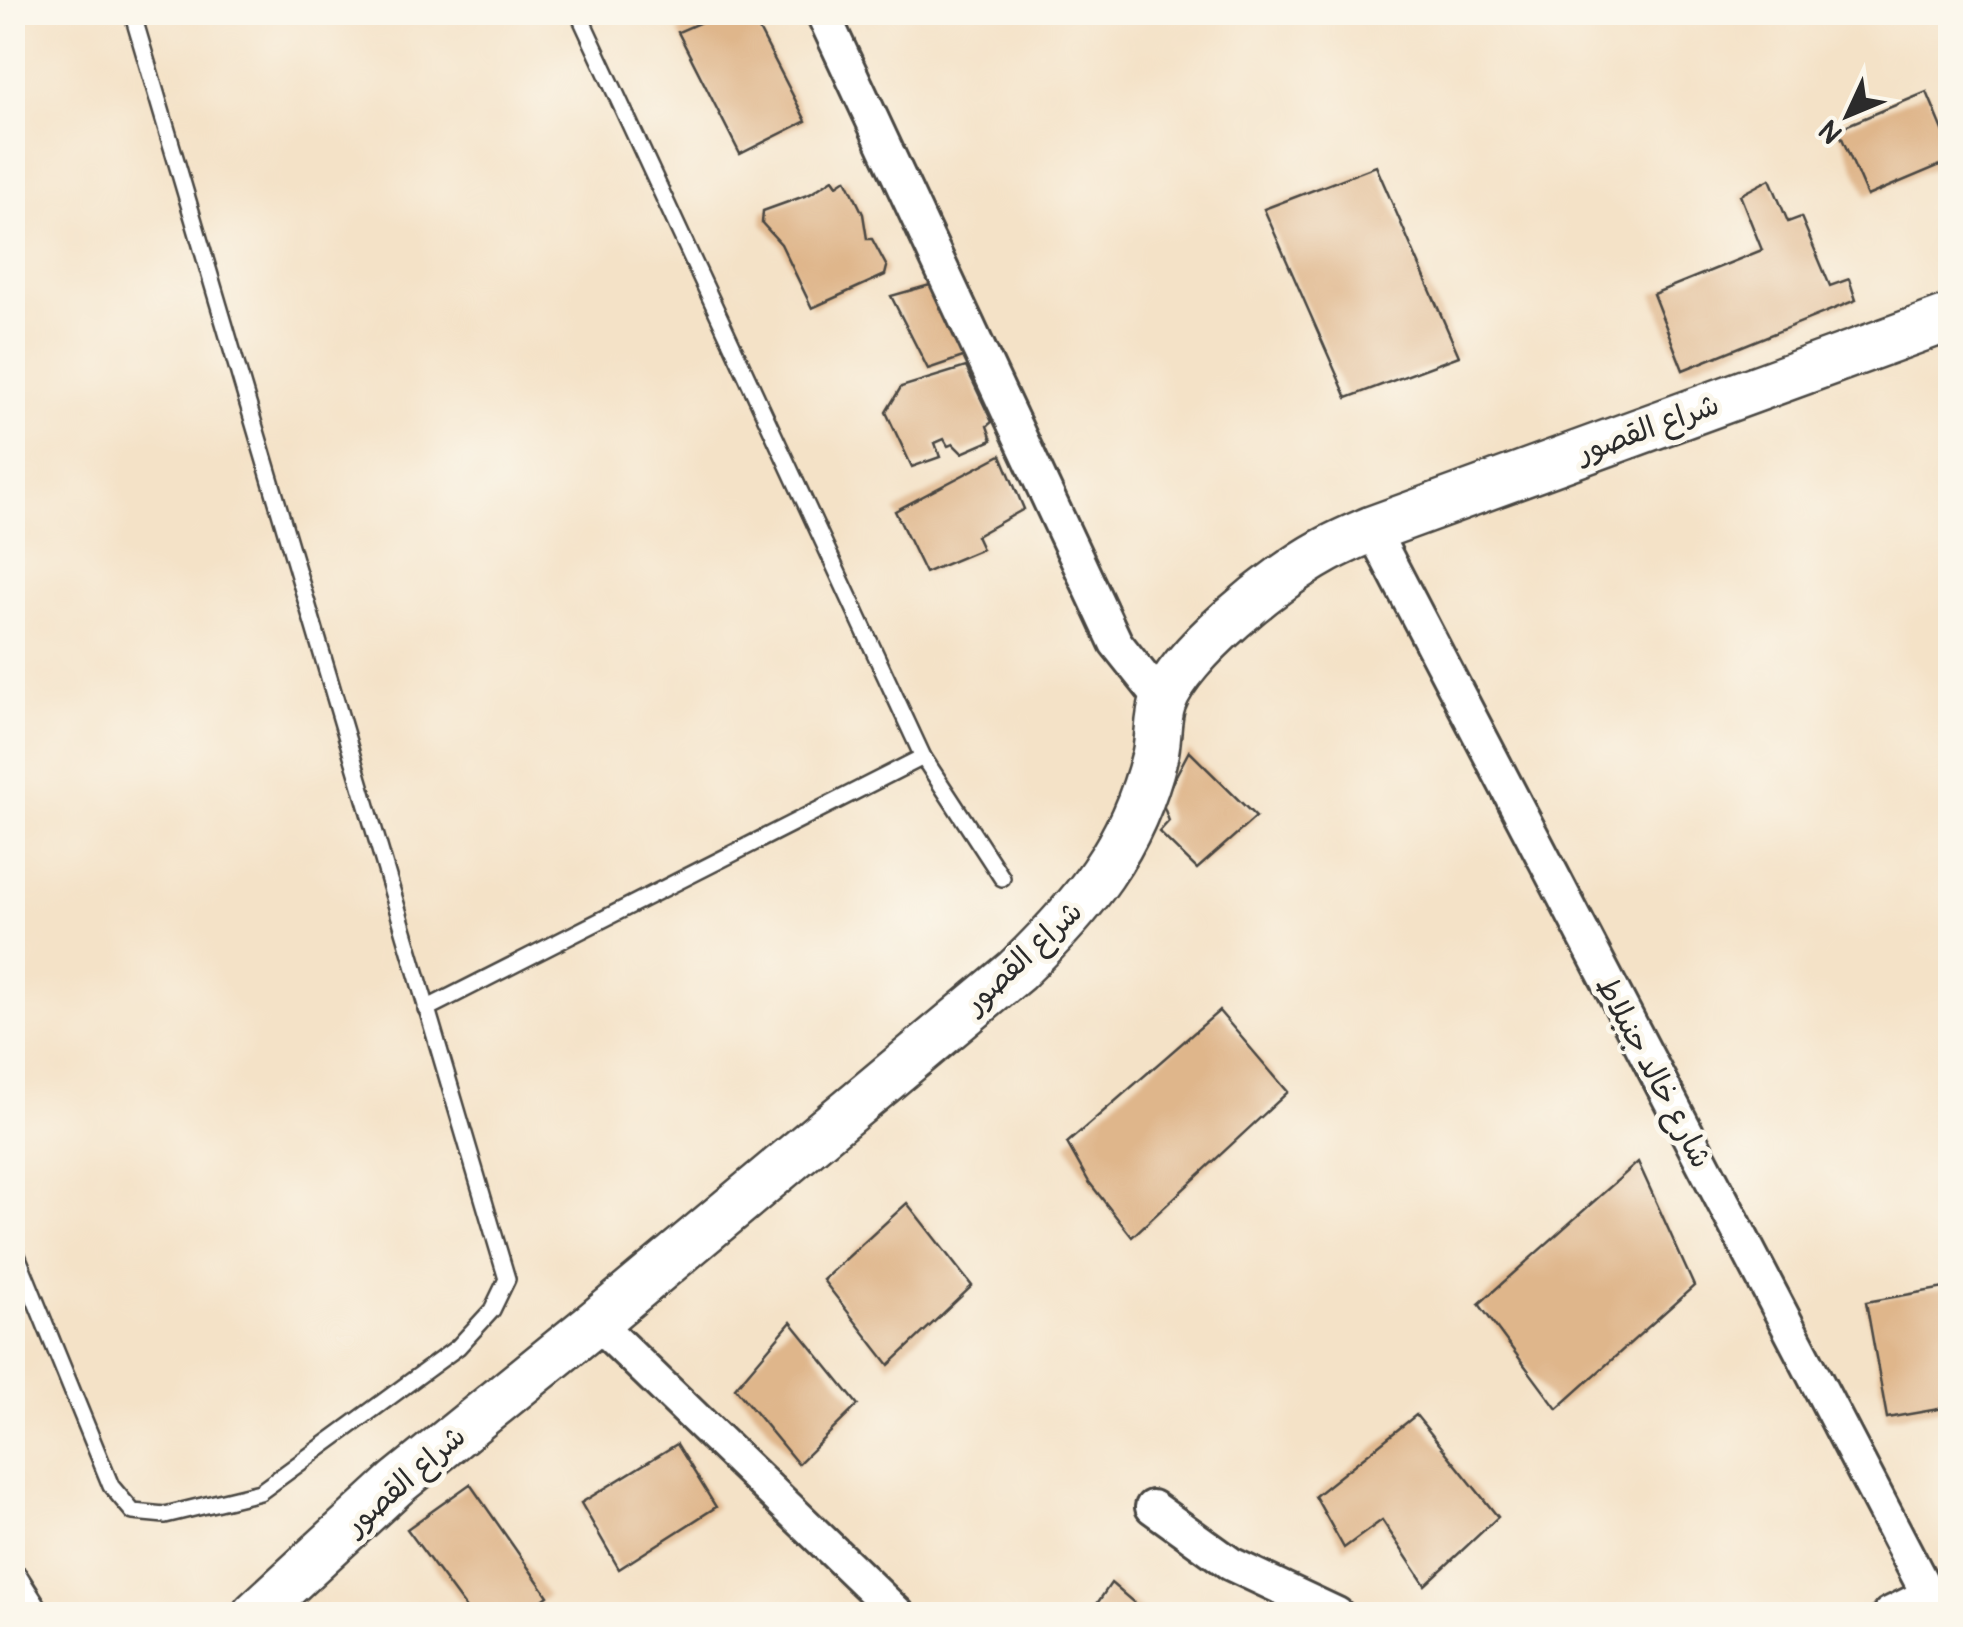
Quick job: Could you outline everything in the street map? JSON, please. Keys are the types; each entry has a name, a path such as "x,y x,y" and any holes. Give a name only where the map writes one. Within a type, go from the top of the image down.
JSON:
{"street":[{"path":"822,12 1116,643 1163,702"},
{"name":"شراع القصور","path":"254,1614 396,1484 1016,970 1065,923 1098,884 1126,834 1155,755 1163,702 1196,652 1266,592 1320,554 1372,529 1950,318"},
{"name":"شارع خالد جنبلاط","path":"1372,529 1933,1605"},
{"path":"596,1322 898,1614"},
{"path":"1152,1507 1231,1564 1337,1614"},
{"path":"12,1582 33,1614"},
{"path":"1889,1614 1933,1605"}],"lane":[{"path":"12,1243 112,1486 133,1512 165,1515 260,1492 458,1347 492,1310 506,1279 132,12"},
{"path":"578,12 923,757 1002,878"},
{"path":"426,1009 923,757"}],"building":[{"path":"724,12 750,12 806,121 740,154 678,32"},
{"path":"1927,92 1950,147 1950,161 1867,196 1838,129"},
{"path":"1376,166 1459,356 1347,398 1264,209"},
{"path":"833,179 837,185 846,179 863,214 867,239 872,239 887,267 885,275 812,308 781,244 762,223 763,211 810,194"},
{"path":"1770,179 1788,222 1801,217 1830,286 1849,279 1856,300 1683,370 1653,294 1762,250 1740,195"},
{"path":"930,285 966,356 928,369 891,296"},
{"path":"966,367 992,422 987,426 992,440 962,453 953,444 948,446 944,439 935,443 940,457 912,467 886,412 901,387"},
{"path":"1001,455 1024,509 976,536 982,549 925,573 895,511"},
{"path":"1189,751 1256,817 1197,869 1159,832 1169,821 1162,802"},
{"path":"1219,1011 1288,1092 1132,1237 1089,1182 1067,1143"},
{"path":"1638,1162 1694,1286 1557,1409 1479,1304"},
{"path":"907,1203 972,1286 889,1365 823,1280"},
{"path":"1950,1287 1950,1407 1887,1418 1866,1302"},
{"path":"791,1322 858,1405 798,1464 735,1388"},
{"path":"1416,1415 1498,1517 1425,1585 1382,1520 1344,1548 1315,1496"},
{"path":"677,1444 716,1507 619,1569 581,1503"},
{"path":"470,1484 548,1596 523,1614 470,1614 407,1529"},
{"path":"1111,1583 1147,1614 1090,1614"}]}
